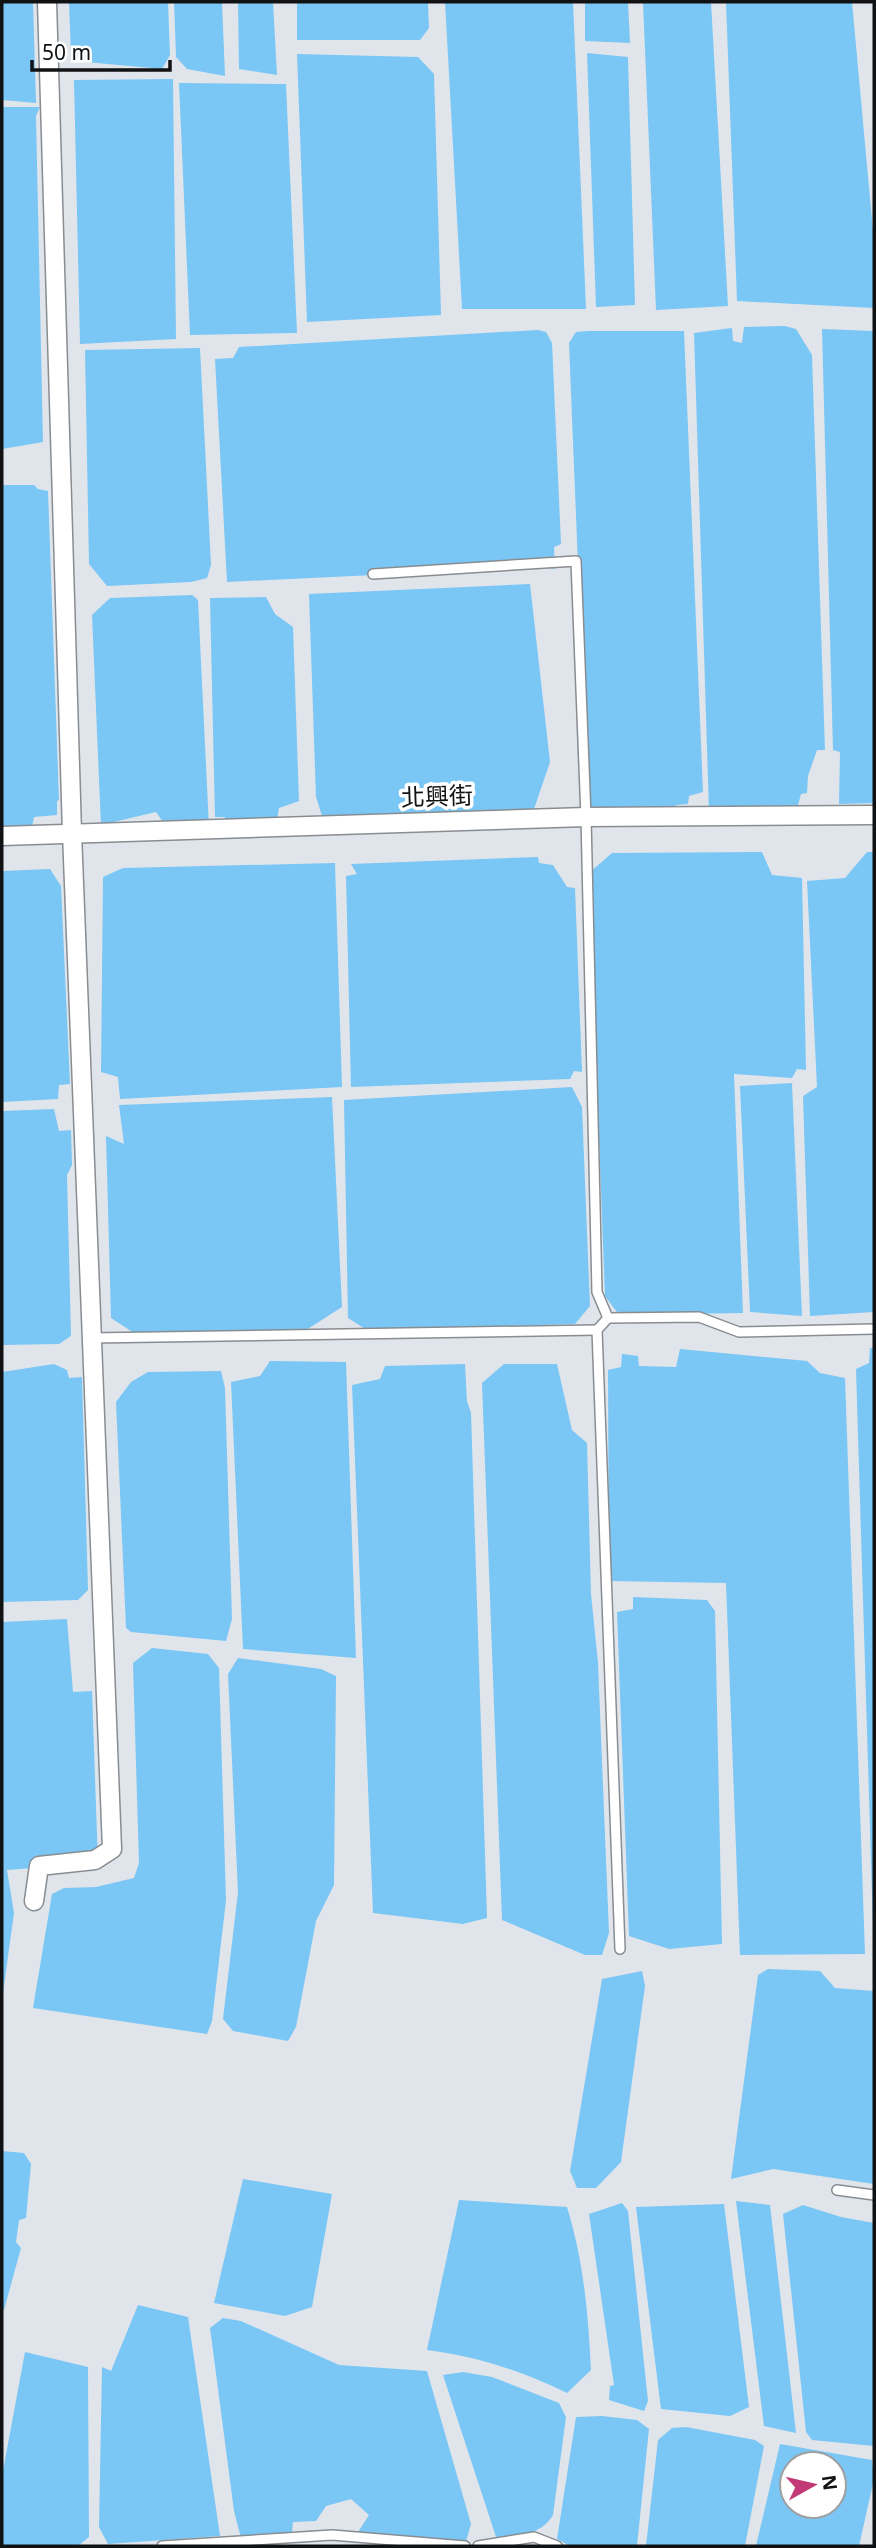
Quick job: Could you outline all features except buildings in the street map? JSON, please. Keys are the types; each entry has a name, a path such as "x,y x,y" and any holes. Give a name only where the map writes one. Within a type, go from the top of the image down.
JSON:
{"street":[{"path":"34,1901 39,1866 95,1860 112,1849 72,833 47,2"},
{"name":"北興街","path":"2,836 586,817 874,816"}],"lane":[{"path":"373,574 576,561 586,817 597,1292 608,1318"},
{"path":"620,1949 597,1330 608,1318 699,1317 739,1332 874,1329"},
{"path":"91,1338 597,1330"},
{"path":"837,2190 874,2195"},
{"path":"162,2546 332,2535 465,2546"},
{"path":"478,2546 534,2537 557,2546"}],"water":[{"path":"2,2 33,2 36,103 2,100"},
{"path":"69,2 168,2 170,55 162,69 86,62 80,56 71,57"},
{"path":"174,2 222,2 225,76 187,69 176,57"},
{"path":"238,2 273,2 277,75 239,69"},
{"path":"297,2 428,2 429,28 420,40 297,40"},
{"path":"445,2 573,2 586,309 462,309"},
{"path":"585,2 628,2 630,43 585,41"},
{"path":"643,2 711,2 728,306 656,310"},
{"path":"726,2 852,2 874,242 874,308 737,301"},
{"path":"587,53 628,57 635,305 596,307"},
{"path":"297,54 418,57 434,74 441,315 307,322"},
{"path":"173,79 176,339 80,344 74,80"},
{"path":"179,83 286,84 297,333 190,335"},
{"path":"2,107 40,107 36,116 43,442 2,449"},
{"path":"785,326 796,329 812,355 825,750 817,750 808,776 807,793 801,794 797,809 709,812 694,333 732,328 733,341 742,343 744,327"},
{"path":"822,329 874,331 874,803 839,804 840,752 833,750"},
{"path":"538,330 546,332 552,343 561,544 554,547 555,569 541,567 227,582 215,359 233,358 239,347"},
{"path":"684,331 703,792 689,796 688,804 676,805 670,812 588,811 569,343 576,332"},
{"path":"200,348 211,565 207,578 191,582 107,586 89,564 85,350"},
{"path":"2,485 34,485 38,489 48,491 59,800 57,815 34,817 32,827 2,836"},
{"path":"530,584 550,762 532,815 323,819 316,797 309,594"},
{"path":"192,595 198,600 209,827 168,829 156,812 101,825 92,615 110,598"},
{"path":"266,597 275,614 293,627 299,801 279,808 276,826 225,825 225,817 215,817 210,598"},
{"path":"762,852 772,875 802,878 806,1070 797,1069 792,1078 734,1074 743,1313 619,1315 605,1296 589,873 612,853"},
{"path":"867,852 874,852 874,1312 810,1316 803,1096 817,1087 807,881 845,878"},
{"path":"538,857 539,863 553,865 567,887 575,888 582,1072 574,1071 570,1079 351,1087 346,876 357,874 351,864"},
{"path":"335,863 342,1087 120,1099 118,1077 101,1072 103,877 123,868"},
{"path":"50,869 61,886 70,1084 59,1085 58,1099 2,1102 2,871"},
{"path":"792,1083 802,1316 750,1312 740,1086"},
{"path":"572,1087 582,1107 590,1306 575,1324 367,1330 348,1318 344,1100"},
{"path":"332,1097 342,1307 303,1332 134,1333 111,1318 106,1136 124,1144 119,1105"},
{"path":"54,1109 59,1131 71,1130 72,1165 67,1175 71,1336 59,1344 2,1345 2,1111"},
{"path":"870,1348 874,1348 874,1961 856,1369 869,1363"},
{"path":"680,1349 807,1361 820,1373 845,1378 865,1954 740,1955 726,1583 609,1581 608,1370 621,1367 622,1354 638,1356 639,1366 676,1367"},
{"path":"270,1361 346,1362 356,1658 243,1649 231,1382 260,1376"},
{"path":"54,1364 67,1370 69,1378 82,1377 88,1590 78,1600 2,1602 2,1372"},
{"path":"465,1364 467,1401 471,1413 487,1918 463,1924 373,1913 352,1385 380,1379 385,1366"},
{"path":"504,1364 557,1364 572,1430 587,1443 591,1594 598,1663 609,1933 602,1955 585,1955 502,1920 482,1383"},
{"path":"221,1371 225,1388 232,1619 226,1641 131,1632 126,1628 116,1402 131,1382 148,1372"},
{"path":"633,1597 707,1600 715,1611 722,1944 669,1949 629,1936 617,1612 633,1609"},
{"path":"67,1619 73,1692 92,1691 98,1863 7,1870 14,1913 2,2000 2,1622"},
{"path":"152,1648 208,1654 219,1668 226,1900 212,2021 207,2034 33,2008 52,1894 64,1888 96,1887 134,1878 139,1863 133,1663"},
{"path":"238,1658 321,1669 336,1676 334,1885 316,1921 296,2027 288,2041 233,2031 223,2019 238,1892 228,1674"},
{"path":"768,1969 820,1971 835,1988 874,1991 874,2184 773,2169 731,2179 758,1975"},
{"path":"642,1971 645,1986 621,2162 596,2188 577,2188 570,2171 602,1979"},
{"path":"2,2151 24,2153 31,2164 26,2218 19,2220 16,2242 21,2248 2,2311"},
{"path":"243,2179 332,2194 312,2307 285,2316 214,2303"},
{"path":"459,2200 567,2207 578,2248 584,2288 591,2370 567,2393 499,2366 427,2350"},
{"path":"736,2201 770,2205 796,2433 764,2426"},
{"path":"622,2203 628,2211 648,2401 644,2411 609,2400 610,2386 614,2385 589,2214"},
{"path":"724,2204 749,2407 730,2416 661,2409 636,2207"},
{"path":"803,2205 841,2217 874,2223 874,2446 812,2440 806,2432 783,2214"},
{"path":"138,2305 188,2317 220,2536 108,2544 99,2527 102,2367 111,2371"},
{"path":"223,2318 241,2321 339,2365 427,2371 471,2524 465,2545 358,2532 369,2515 351,2499 326,2506 316,2521 293,2522 292,2532 241,2538 234,2511 210,2328"},
{"path":"25,2352 88,2367 89,2537 78,2546 2,2546 2,2476"},
{"path":"463,2372 492,2377 559,2403 566,2417 553,2515 535,2531 496,2537 443,2375"},
{"path":"602,2416 637,2420 649,2429 637,2546 570,2546 557,2539 576,2417"},
{"path":"686,2427 755,2440 764,2446 745,2546 646,2546 658,2440 672,2428"},
{"path":"780,2444 814,2450 779,2450"},
{"path":"778,2452 778,2520 848,2520 848,2456 872,2460 874,2479 859,2546 756,2546"}]}
